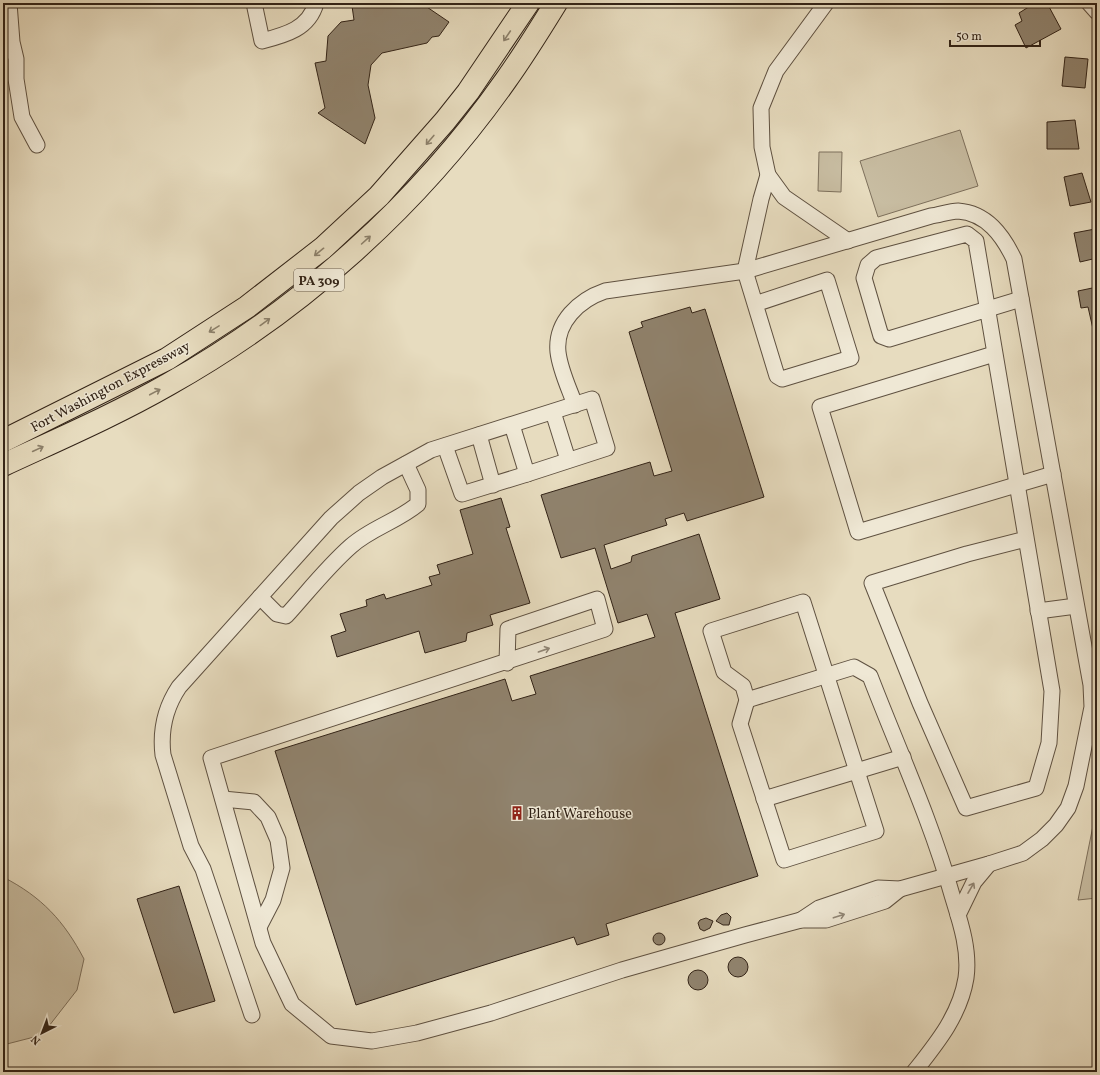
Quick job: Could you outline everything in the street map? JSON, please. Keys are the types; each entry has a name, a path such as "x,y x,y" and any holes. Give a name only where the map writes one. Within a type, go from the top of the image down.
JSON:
{"highway":[{"name":"Fort Washington Expressway","path":"3,441 167,359 247,307 323,248 379,196 445,121 468,92 528,3"},
{"name":"Fort Washington Expressway","path":"3,465 105,418 169,384 270,319 345,259 406,202 470,127 506,80 556,3"}],"street":[{"path":"9,3 12,42 16,59 16,79 22,117 37,144"},
{"path":"254,3 262,41 290,34 305,22 314,9 316,3"},
{"path":"826,3 776,71 761,108 762,147 768,175 784,197 848,241"},
{"path":"1089,3 1097,12"},
{"path":"755,304 827,280 851,358 782,379 777,376 755,304 745,271 760,199 768,175"},
{"path":"507,663 508,629 597,600 606,629 507,663 211,758 263,943 292,1004 331,1036 372,1041 417,1033 491,1012 622,970 801,920 819,908 878,888 900,889 990,864 1023,853 1042,839 1056,825 1068,808 1076,786 1092,707 1091,685 1014,259 1005,240 994,227 979,216 958,211 931,216 745,271 605,291 585,299 576,306 563,327 559,338 558,351 562,370 576,405"},
{"path":"1021,299 987,309 888,339 881,336 864,278 868,265 876,258 967,234 976,241 987,309 994,354 1017,484 1052,691 1049,743 1036,788 966,808 920,703 872,583 968,554 1026,539"},
{"path":"994,354 820,406 858,532 1053,474"},
{"path":"252,1015 203,869 191,846 163,754 161,739 168,708 179,687 343,506 382,477 431,450 592,399 607,448 462,494 445,446"},
{"path":"553,412 568,460"},
{"path":"512,425 527,474"},
{"path":"479,435 493,485"},
{"path":"260,597 277,614 286,616 351,546 374,530 410,511 418,504 418,490 406,464"},
{"path":"803,602 876,831 784,860 740,724 747,700 743,686 724,672 711,631 803,602"},
{"path":"1038,611 1076,606"},
{"path":"747,700 854,667 870,676 936,841 947,875 968,954 966,978 961,998 952,1021 939,1041 914,1072"},
{"path":"764,799 903,757"},
{"path":"223,799 254,802 268,816 278,840 282,868 273,900 259,927"},
{"path":"958,915 971,887 990,864"}],"shaded area":[{"path":"960,130 978,186 878,217 860,161"},
{"path":"819,152 842,152 841,192 818,191"},
{"path":"1097,806 1097,898 1078,900"},
{"path":"3,877 29,893 51,911 68,933 84,959 77,990 42,1035 3,1045"}],"building":[{"path":"374,3 421,3 449,22 439,36 432,37 427,43 382,53 371,65 368,85 375,118 365,144 318,113 325,108 315,63 326,61 328,36 341,22 354,20 352,6"},
{"path":"1035,3 1047,3 1061,29 1026,48 1015,25 1022,21 1019,13"},
{"path":"1065,57 1088,59 1085,88 1062,86"},
{"path":"1075,120 1079,149 1047,149 1047,122"},
{"path":"1082,173 1091,202 1070,206 1064,177"},
{"path":"1095,229 1097,258 1080,262 1074,233"},
{"path":"1097,287 1097,329 1093,329 1088,307 1081,308 1078,291"},
{"name":"Plant Warehouse","path":"690,307 692,313 705,309 764,497 687,521 684,513 665,519 667,525 604,545 611,569 631,562 632,556 699,534 720,599 675,613 758,876 606,924 609,935 577,945 574,937 356,1005 275,751 505,679 512,701 536,694 530,676 655,637 647,614 618,623 595,548 561,558 541,495 650,462 654,476 672,471 629,332 643,327 641,322"},
{"path":"501,498 510,527 506,528 530,603 490,615 493,625 467,633 466,641 425,653 419,631 337,657 331,636 346,631 340,614 367,606 366,600 384,594 386,599 432,585 429,577 440,574 437,565 473,554 460,510"},
{"path":"179,886 215,1001 174,1013 137,899"},
{"path":"727,913 731,917 729,925 723,925 716,921 721,915"},
{"path":"706,918 713,921 710,928 704,931 700,929 698,923 700,920"},
{"path":"657,933 661,933 665,939 661,945 657,945 653,941 653,937"},
{"path":"738,957 745,960 748,967 745,974 738,977 731,974 728,967 731,960"},
{"path":"698,970 705,973 708,980 705,987 698,990 691,987 688,980 691,973"}],"place":[{"name":"Plant Warehouse","path":"517,813"}]}
